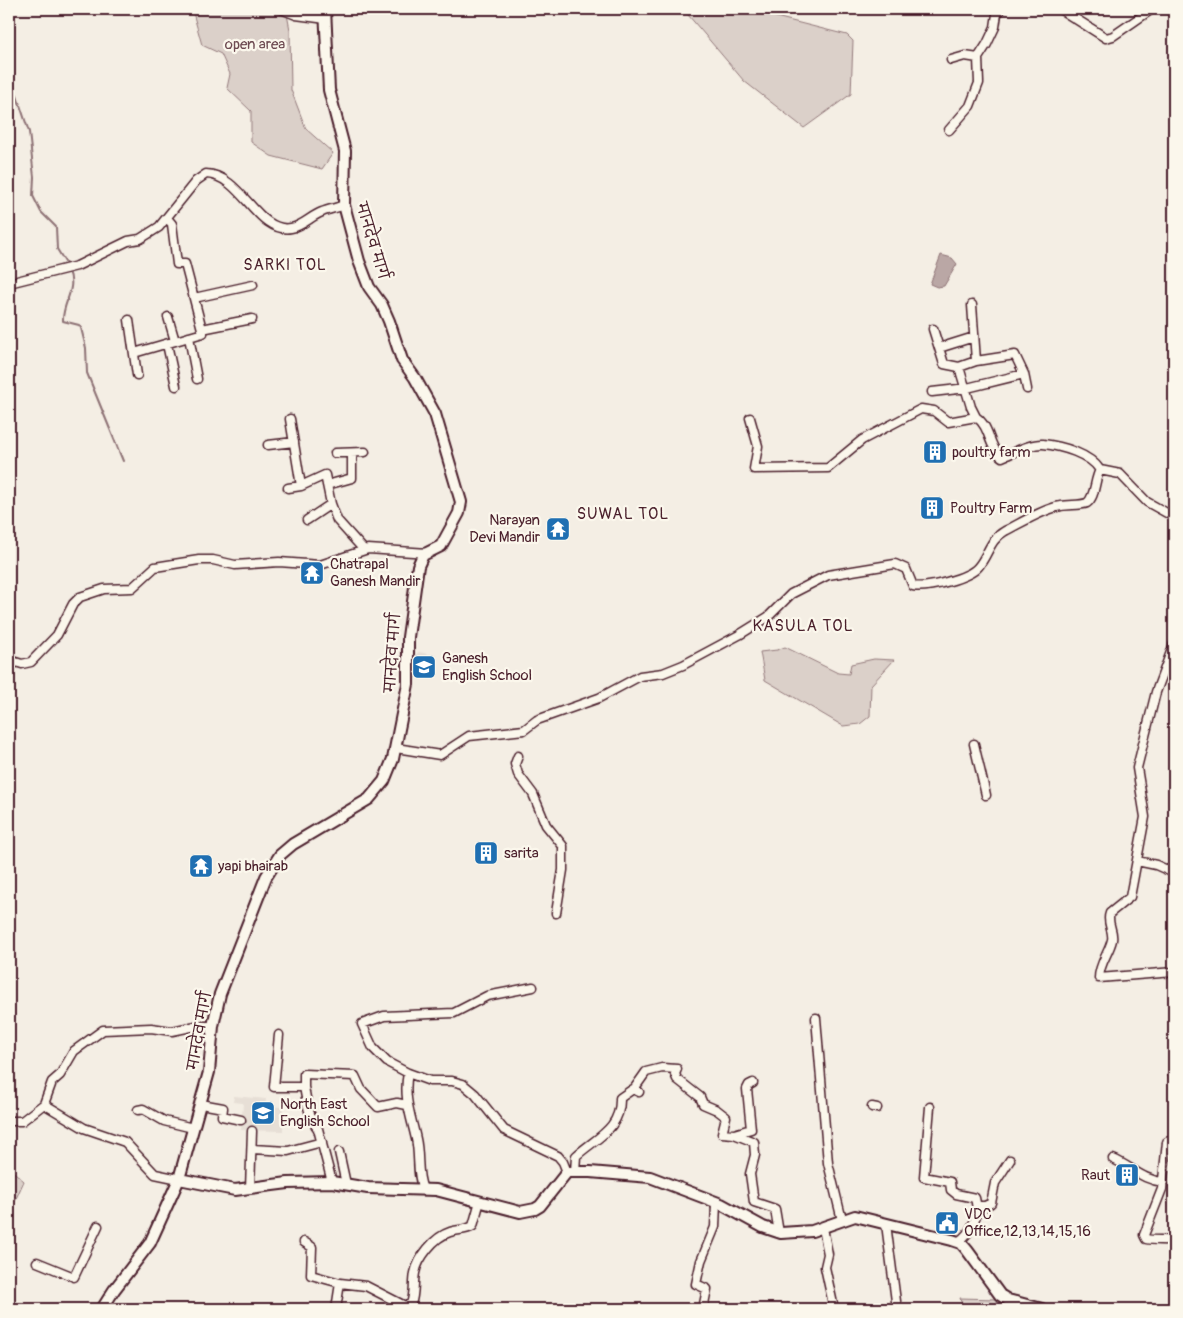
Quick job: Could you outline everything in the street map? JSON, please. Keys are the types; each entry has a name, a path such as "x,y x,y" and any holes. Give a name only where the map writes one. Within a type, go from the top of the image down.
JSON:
{"main road":[{"name":"मानदेव मार्ग","path":"102,1309 150,1243 179,1180 209,1072 213,1026 220,994 266,877 274,864 293,844 369,799 384,781 396,748 408,684 408,637 418,566 423,555 441,546 459,513 460,493 435,414 415,378 402,360 389,321 363,273 344,205 345,151 329,90 326,14"},
{"path":"179,1180 235,1190 288,1183 332,1182 368,1188 423,1189 520,1212 535,1209 545,1201 571,1172 650,1178 716,1203 763,1227 779,1232 801,1233 823,1228 842,1220 862,1216 958,1242 967,1250 1000,1295 1008,1300 1042,1309"}],"street":[{"path":"281,9 296,15 326,14"},
{"path":"949,130 970,106 979,83 978,58 995,27 997,14 1001,9"},
{"path":"1060,9 1106,38 1113,36 1152,9"},
{"path":"951,60 965,56 978,58"},
{"path":"9,283 78,266 128,241 140,239 159,228 196,181 206,174 224,180 263,217 285,229 294,228 321,212 344,205"},
{"path":"134,353 204,333 185,264 177,264 172,224 167,218"},
{"path":"194,298 252,285"},
{"path":"972,305 976,362"},
{"path":"168,317 176,386"},
{"path":"202,329 252,319"},
{"path":"129,320 137,375"},
{"path":"933,329 944,364 959,367 1015,355 1024,374 1027,389"},
{"path":"189,337 197,379"},
{"path":"939,348 974,337"},
{"path":"959,367 976,417 984,422 996,454 1002,457 1042,444 1092,460 1100,470 1120,474 1147,502 1174,517"},
{"path":"932,392 967,388 1024,374"},
{"path":"750,418 758,446 754,469 763,469 828,468 862,440 921,409 934,411 948,422 976,417"},
{"path":"290,420 301,486"},
{"path":"268,446 294,442"},
{"path":"335,453 365,452"},
{"path":"327,485 352,478 352,453"},
{"path":"396,748 440,756 475,734 524,730 537,720 599,698 640,676 663,673 682,665 739,635 768,617 791,594 828,575 895,564 906,568 913,586 919,587 947,582 969,574 979,566 993,540 1005,532 1053,508 1087,503 1091,500 1096,477 1100,470"},
{"path":"288,488 301,486 325,476 331,504 338,520 364,550"},
{"path":"306,520 331,504"},
{"path":"9,660 22,664 31,662 57,635 73,604 80,597 104,589 132,588 154,567 200,560 213,560 235,565 279,562 320,565 364,550 428,553"},
{"path":"1174,644 1156,692 1137,768 1145,817 1130,897 1113,909 1108,917 1113,938 1099,971 1099,978 1174,972"},
{"path":"974,744 986,795"},
{"path":"518,756 515,764 518,774 533,794 548,828 563,846 563,870 556,913"},
{"path":"1137,861 1156,864 1174,873"},
{"path":"533,987 487,996 454,1013 384,1016 362,1024 373,1048 387,1062 408,1073 430,1080 452,1081 463,1084 476,1094 504,1130 558,1156 571,1172"},
{"path":"816,1018 828,1163 842,1220"},
{"path":"9,1121 22,1121 44,1104 52,1082 60,1075 74,1051 103,1030 151,1028 172,1031 196,1026 213,1026"},
{"path":"279,1035 274,1088 304,1087"},
{"path":"571,1172 576,1156 610,1128 618,1118 620,1098 637,1091 646,1072 662,1068 667,1070 677,1069 675,1074 677,1079 700,1097 703,1104 717,1110 726,1117 722,1133 734,1134 754,1142 755,1155 752,1159 750,1174 754,1202 776,1209 779,1232"},
{"path":"408,1073 405,1087 407,1105 416,1139 419,1181 423,1189"},
{"path":"332,1182 322,1142 306,1102 304,1074 355,1076 361,1089 378,1107 397,1103 407,1105"},
{"path":"734,1134 751,1129 747,1089 748,1085 753,1083"},
{"path":"44,1104 84,1128 125,1142 155,1174 179,1180"},
{"path":"201,1104 223,1108 222,1116 241,1120"},
{"path":"930,1107 924,1177 950,1182 951,1190 956,1194 975,1198 977,1206 970,1234 958,1242"},
{"path":"138,1110 143,1109 164,1121 193,1128"},
{"path":"250,1189 252,1131"},
{"path":"1174,1139 1166,1142 1162,1189 1144,1235 1146,1239 1174,1241"},
{"path":"252,1149 288,1151 322,1142"},
{"path":"339,1152 346,1184"},
{"path":"1113,1159 1125,1164 1148,1180 1162,1182"},
{"path":"977,1206 986,1206 991,1203 995,1183 1010,1160"},
{"path":"304,1242 312,1247 311,1275 340,1283 366,1286 405,1306 411,1304 416,1292 414,1276 418,1263 433,1244 450,1232 466,1230 473,1226 480,1201"},
{"path":"703,1309 707,1289 696,1284 701,1261 714,1227 716,1203"},
{"path":"886,1224 897,1309"},
{"path":"37,1262 74,1277 98,1226"},
{"path":"823,1228 828,1254 826,1267 833,1304"},
{"path":"336,1309 340,1283"}],"shaded area":[{"path":"941,255 952,258 957,264 944,286 937,287 930,284"},
{"name":"Ganesh English School","path":"419,652 437,656 432,673 415,671 415,655"},
{"name":"North East English School","path":"234,1096 266,1099 265,1106 283,1107 283,1131 241,1130 243,1103 233,1102"}],"green space":[{"name":"open area","path":"192,9 286,9 290,30 291,90 306,129 333,153 322,169 271,156 251,142 251,111 227,88 230,74 221,54 202,45"},
{"path":"683,9 755,9 760,13 847,35 853,41 851,94 804,128 744,81"},
{"path":"785,647 838,673 849,674 851,664 874,659 894,660 871,685 870,716 860,724 843,726 765,680 760,652"},
{"path":"9,1172 15,1173 24,1181 9,1214"},
{"path":"960,1298 996,1299 1008,1309 964,1309"}],"waterway":[{"path":"9,72 29,132 34,177 33,196 41,212 56,227 57,249 68,267"},
{"path":"69,271 71,284 63,321 79,325 81,328 86,348 87,373 123,461"}],"place":[{"name":"poultry farm","path":"935,452"},
{"name":"Poultry Farm","path":"932,508"},
{"name":"Narayan Devi Mandir","path":"558,529"},
{"name":"Chatrapal Ganesh Mandir","path":"312,573"},
{"name":"Ganesh English School","path":"424,667"},
{"name":"sarita","path":"486,853"},
{"name":"yapi bhairab","path":"201,866"},
{"name":"North East English School","path":"263,1113"},
{"name":"Raut","path":"1127,1175"},
{"name":"VDC Office,12,13,14,15,16","path":"947,1223"}],"district":[{"name":"SARKI TOL","path":"285,265"},
{"name":"SUWAL TOL","path":"623,514"},
{"name":"KASULA TOL","path":"803,626"}]}
